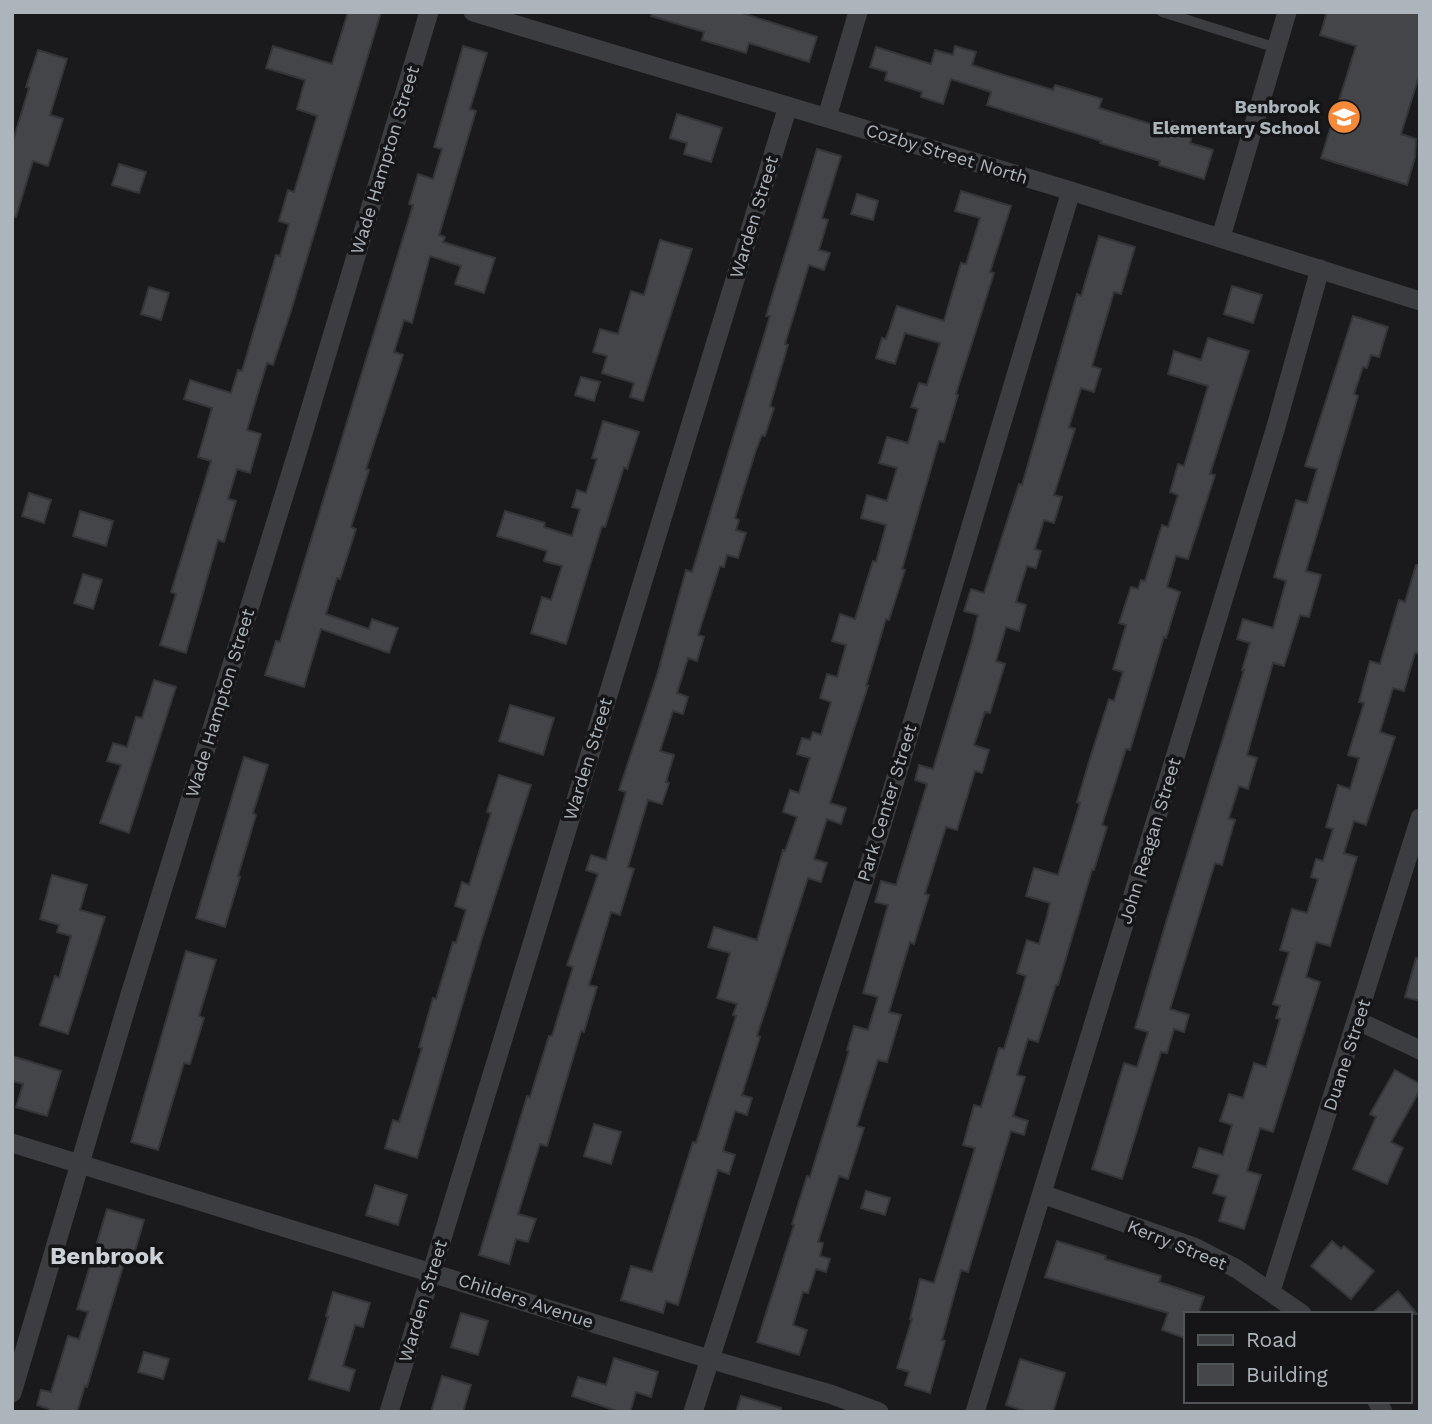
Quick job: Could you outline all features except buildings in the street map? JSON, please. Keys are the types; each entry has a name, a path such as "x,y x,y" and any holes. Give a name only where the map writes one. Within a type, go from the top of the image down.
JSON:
{"street":[{"name":"Wade Hampton Street","path":"12,1393 129,998 294,464 429,12"},
{"name":"Cozby Street North","path":"473,12 1071,191 1420,301"},
{"path":"827,117 858,12"},
{"path":"1221,237 1287,12"},
{"name":"Warden Street","path":"389,1412 788,106"},
{"name":"Park Center Street","path":"694,1412 880,831 1071,191"},
{"name":"John Reagan Street","path":"975,1412 1275,430 1320,269"},
{"name":"Duane Street","path":"1271,1291 1420,818"},
{"path":"1358,1021 1420,1051"},
{"name":"Childers Avenue","path":"12,1143 830,1394 879,1412"},
{"name":"Kerry Street","path":"1042,1195 1194,1247 1237,1269 1299,1312"}],"lane":[{"path":"1162,12 1277,48"}],"place":[{"name":"Benbrook Elementary School","path":"1344,117"}],"district":[{"name":"Benbrook","path":"107,1256"}]}
